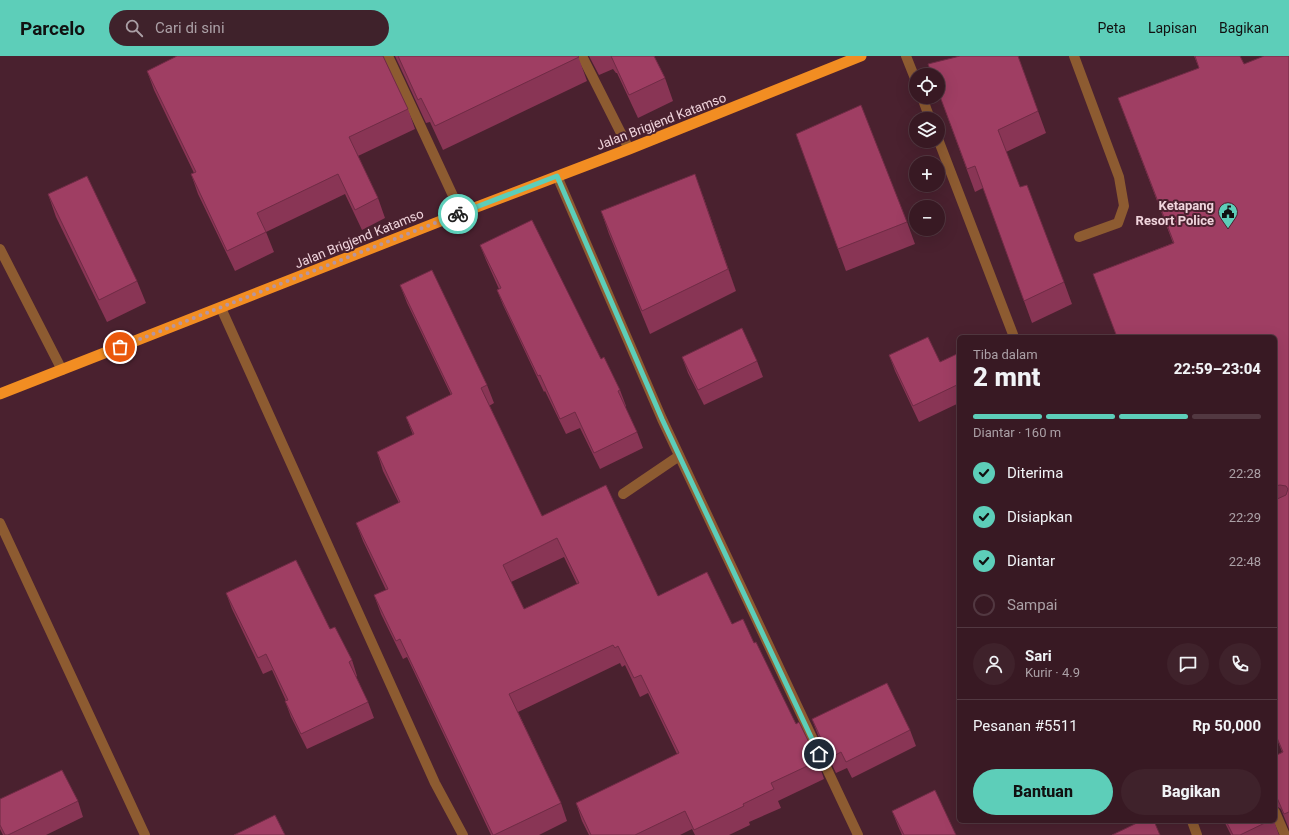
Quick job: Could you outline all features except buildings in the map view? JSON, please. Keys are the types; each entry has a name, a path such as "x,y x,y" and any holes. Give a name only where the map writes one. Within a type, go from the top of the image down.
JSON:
{"highway":[{"name":"Jalan Brigjend Katamso","path":"0,394 461,213 629,149 862,56"}],"street":[{"path":"388,56 461,213"},
{"path":"582,56 629,149"},
{"path":"906,56 911,68"},
{"path":"1074,56 1119,177 1124,206 1118,223 1079,237"},
{"path":"941,148 1013,335"},
{"path":"557,176 679,456 858,835"},
{"path":"0,250 62,370"},
{"path":"220,308 435,783 463,835"},
{"path":"623,494 679,456"},
{"path":"0,523 146,835"},
{"path":"1277,817 1285,835"},
{"path":"1193,823 1197,835"}],"way so far":[{"path":"120,347 458,214"}],"place":[{"name":"Ketapang Resort Police","path":"1228,229"}],"route":[{"path":"458,214 557,176 662,419 819,754"}]}
